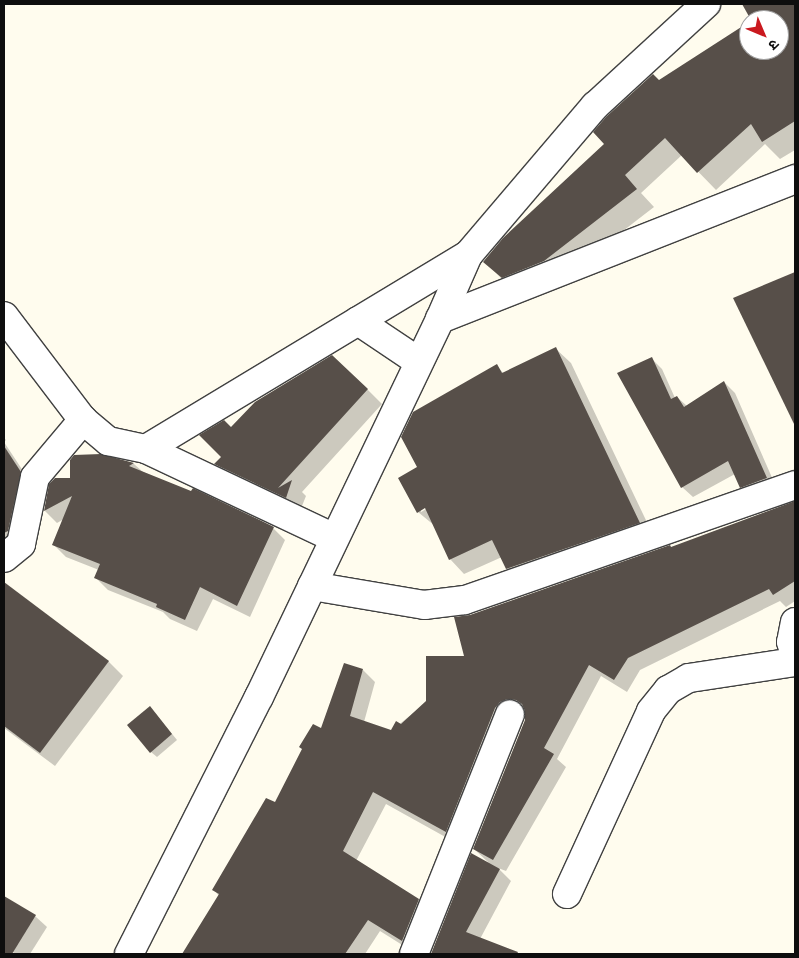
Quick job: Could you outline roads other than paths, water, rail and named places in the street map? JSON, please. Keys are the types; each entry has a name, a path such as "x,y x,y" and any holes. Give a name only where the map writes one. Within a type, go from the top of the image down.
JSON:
{"street":[{"path":"129,954 259,697 285,639 440,319 468,255 595,106 706,4"},
{"path":"440,319 795,179"},
{"path":"146,449 468,255"},
{"path":"358,321 419,362"},
{"path":"8,332 83,420 108,441 146,449 334,538"},
{"path":"12,551 35,477 83,420"},
{"path":"312,586 424,604 465,600 795,485"},
{"path":"795,622 790,642 795,654"},
{"path":"567,894 651,711 668,690 689,678 795,662"},
{"path":"414,954 510,714"}]}
